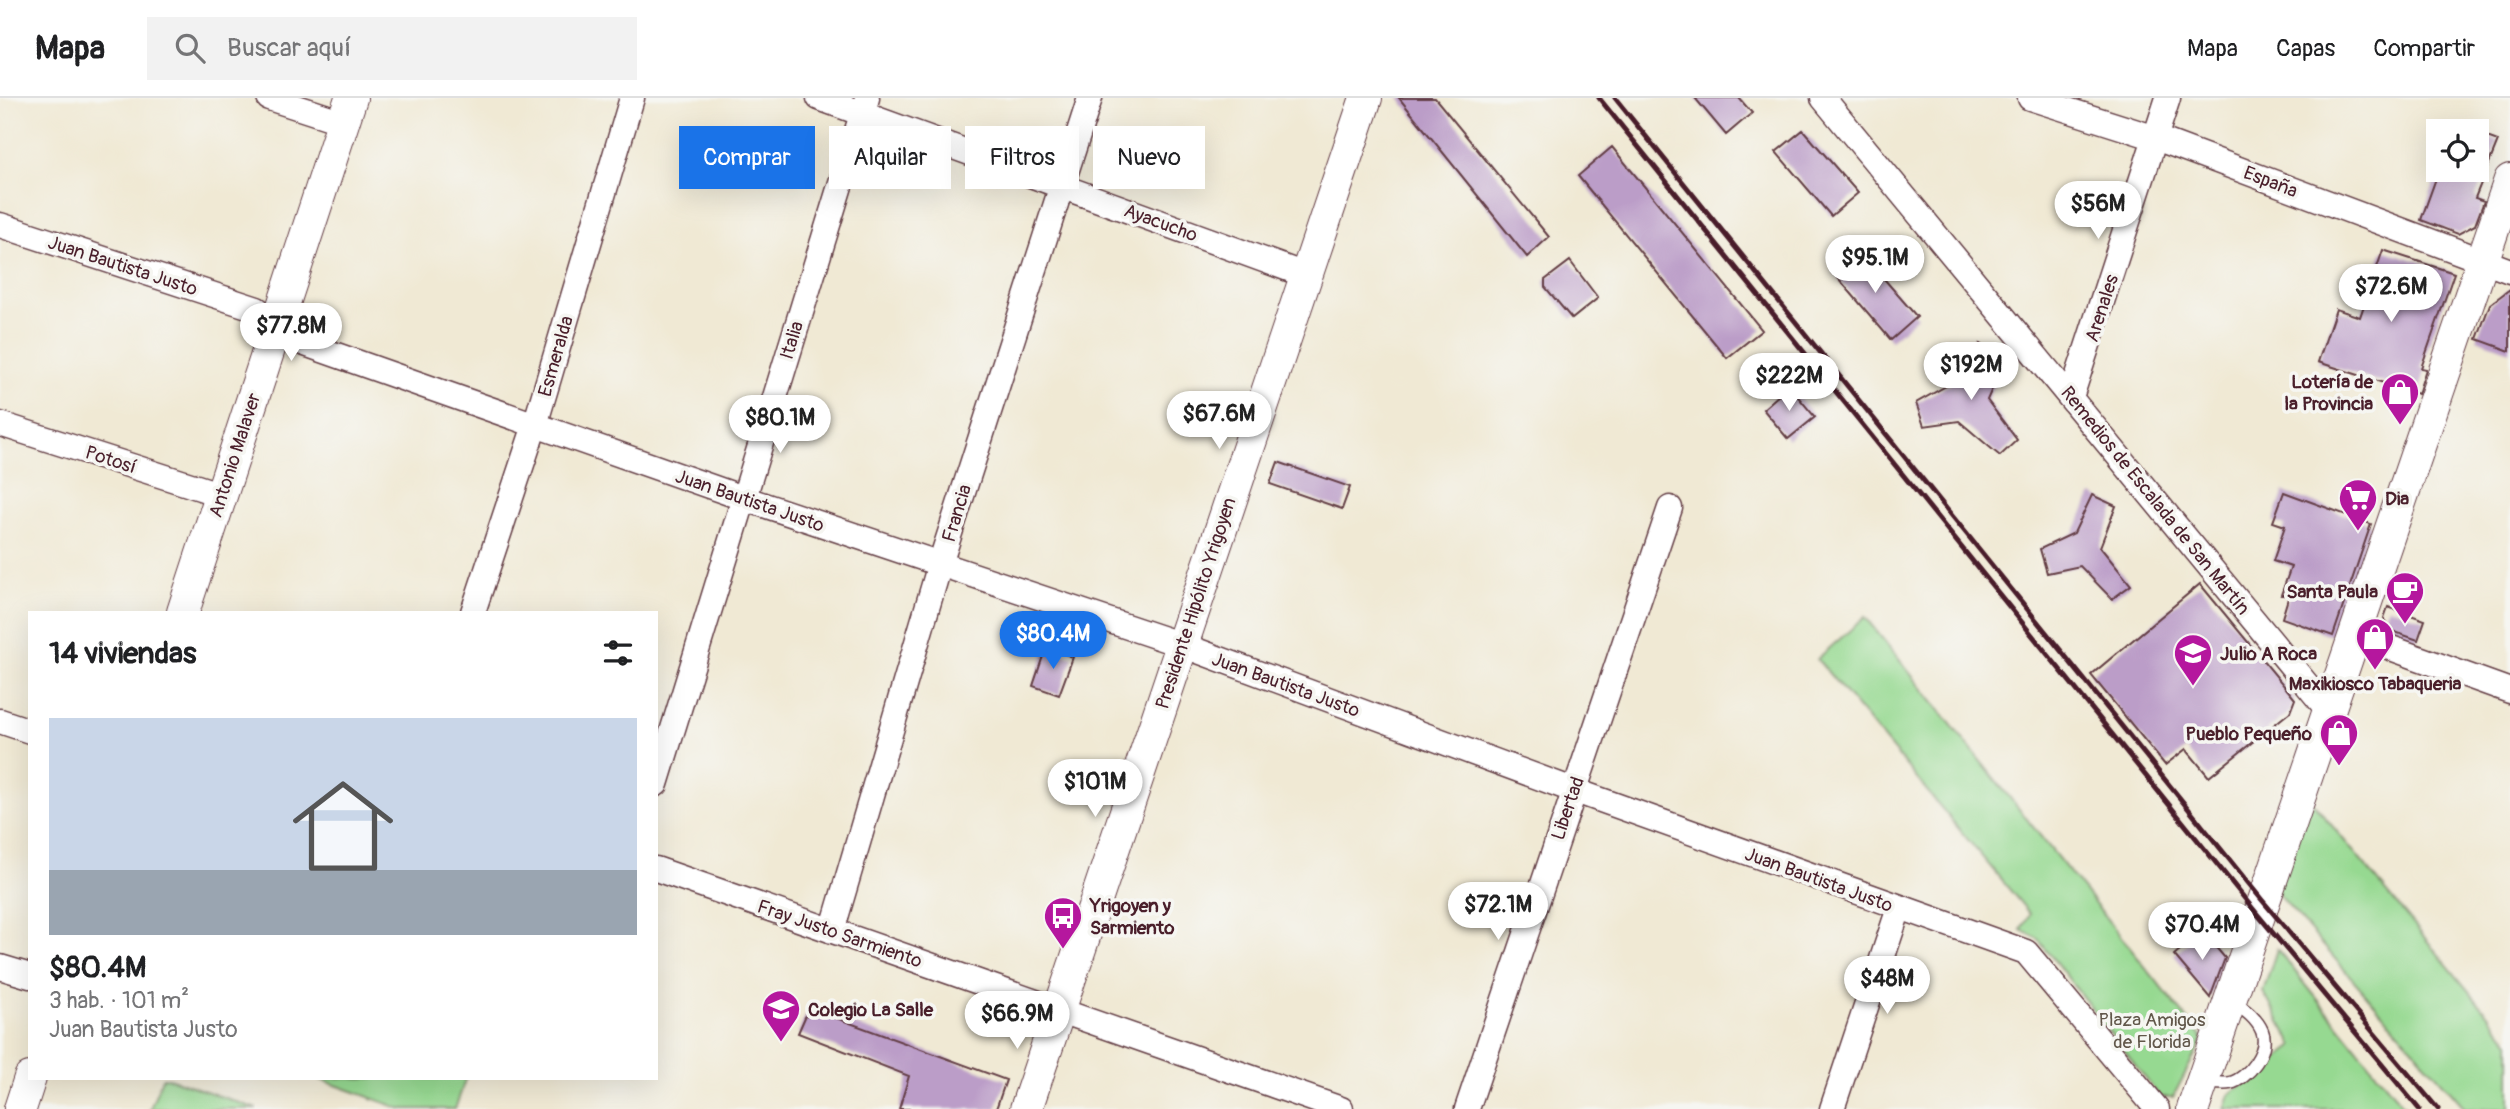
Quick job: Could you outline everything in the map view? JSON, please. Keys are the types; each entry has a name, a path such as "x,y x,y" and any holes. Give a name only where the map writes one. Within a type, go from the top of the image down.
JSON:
{"street":[{"path":"269,98 347,110"},
{"name":"Esmeralda","path":"473,611 535,425 632,98"},
{"name":"Ayacucho","path":"819,98 864,106 965,146"},
{"name":"Francia","path":"1079,130 1090,98"},
{"name":"Presidente Hipólito Yrigoyen","path":"1026,1109 1366,98"},
{"name":"Remedios de Escalada de San Martín","path":"1823,98 2327,709"},
{"name":"España","path":"2030,98 2156,138 2496,266"},
{"name":"Arenales","path":"2071,397 2168,98"},
{"name":"Italia","path":"658,777 864,106"},
{"name":"Antonio Malaver","path":"183,611 347,110"},
{"path":"2197,1095 2352,635 2496,266 2510,180"},
{"name":"Francia","path":"832,931 940,564 1058,189"},
{"name":"Ayacucho","path":"1073,189 1305,275"},
{"name":"Juan Bautista Justo","path":"0,225 257,309 295,340 743,498 1182,645 1573,790 2026,952 2157,1109"},
{"name":"Potosí","path":"0,424 222,495"},
{"name":"Libertad","path":"1466,1109 1670,509"},
{"path":"2352,635 2510,691"},
{"path":"0,721 28,730"},
{"name":"Fray Justo Sarmiento","path":"658,870 1341,1109"},
{"path":"1832,1109 1899,908"},
{"path":"0,967 28,975"},
{"path":"20,1109 29,1080"}],"lane":[{"path":"2197,1095 2242,1077 2262,1051 2264,1034 2260,1027 2230,999"}],"green space":[{"name":"Plaza Amigos de Florida","path":"1865,617 2203,1039 2173,1097 2160,1097 2037,938 2021,930 2030,914 1817,659"},
{"path":"2300,787 2510,1041 2510,1109 2466,1109 2268,882"},
{"path":"2277,949 2406,1109 2225,1109 2230,1094 2294,1046 2263,992"},
{"path":"161,1080 175,1080 257,1109 150,1109"},
{"path":"322,1080 465,1080 455,1109 402,1109"}],"building":[{"path":"1399,98 1435,98 1549,237 1527,257"},
{"path":"1695,98 1739,98 1752,113 1726,135"},
{"path":"1803,130 1858,193 1831,216 1776,152"},
{"path":"2489,138 2498,141 2489,163"},
{"path":"1612,147 1762,330 1727,358 1578,176"},
{"path":"2435,182 2481,182 2475,198 2484,201 2475,225 2458,234 2421,220"},
{"path":"1859,250 1917,317 1891,340 1833,272"},
{"path":"2383,250 2454,273 2421,368 2426,369 2418,394 2318,362 2336,309 2360,317"},
{"path":"1570,261 1598,298 1572,319 1545,287 1545,280"},
{"path":"2510,289 2510,351 2477,339 2490,304"},
{"path":"1980,344 2004,362 1987,400 2017,440 2000,456 1959,421 1924,426 1916,403 1953,382"},
{"path":"1789,386 1815,417 1788,439 1763,409"},
{"path":"1278,462 1350,487 1342,509 1270,484"},
{"path":"2284,492 2371,524 2333,636 2282,618 2289,595 2281,595 2291,567 2273,561 2285,526 2273,522"},
{"path":"2092,495 2116,506 2100,547 2131,585 2112,599 2080,566 2047,573 2040,549 2074,533"},
{"name":"Julio A Roca","path":"2200,584 2295,699 2290,712 2209,777 2186,749 2165,765 2091,675"},
{"name":"Santa Paula","path":"2388,607 2425,620 2418,640 2389,630 2384,618"},
{"path":"1046,647 1073,657 1059,695 1033,686"},
{"path":"2202,931 2225,958 2210,998 2174,955"},
{"path":"809,1008 1006,1080 996,1109 899,1109 909,1076 798,1033"}],"railway":[{"path":"1599,98 2258,915 2419,1109"},
{"path":"1615,98 2262,900 2438,1109"}],"place":[{"name":"Lotería de la Provincia","path":"2400,426"},
{"name":"Dia","path":"2358,532"},
{"name":"Santa Paula","path":"2405,625"},
{"name":"Maxikiosco Tabaqueria","path":"2375,671"},
{"name":"Julio A Roca","path":"2193,687"},
{"name":"Pueblo Pequeño","path":"2339,767"},
{"name":"Yrigoyen y Sarmiento","path":"1063,950"},
{"name":"Colegio La Salle","path":"781,1043"}]}
